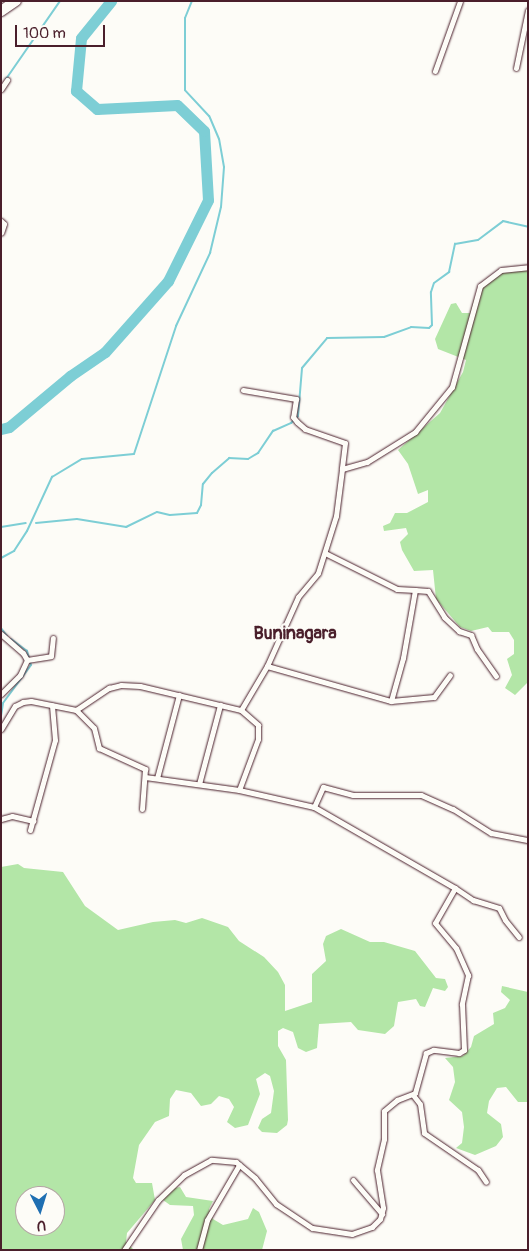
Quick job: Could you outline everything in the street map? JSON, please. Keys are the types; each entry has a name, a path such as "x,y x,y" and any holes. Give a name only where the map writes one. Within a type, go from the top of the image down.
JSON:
{"highway":[{"path":"1,11 16,1"}],"street":[{"path":"435,71 460,1"},
{"path":"516,68 528,10"},
{"path":"1,89 7,80"},
{"path":"1,221 4,224 1,233"},
{"path":"342,469 381,455 415,432 452,387 480,286 500,270 528,266"},
{"path":"241,710 267,666 298,597 318,573 336,516 345,443 305,429 295,420 296,399 243,390"},
{"path":"324,553 398,589 428,591 444,617 459,631 472,635 477,649 496,676"},
{"path":"391,701 404,651 415,590"},
{"path":"1,634 24,653 29,660"},
{"path":"1,694 20,675 29,660 51,656 53,638"},
{"path":"267,666 391,701 434,697 450,675"},
{"path":"1,729 18,704 31,701 76,710 109,688 121,685 179,695 241,710 258,725 258,739 239,790"},
{"path":"157,778 179,695"},
{"path":"30,830 41,782 47,774 55,740 52,705"},
{"path":"199,784 220,705"},
{"path":"76,710 77,715 94,728 99,748 141,765 145,777 142,809"},
{"path":"145,777 239,790 314,808 473,900 499,908 519,937"},
{"path":"314,808 323,788 353,795 421,795 453,809 491,833 528,840"},
{"path":"1,818 12,816 33,821"},
{"path":"413,1095 426,1053 433,1050 459,1053 464,1046 462,1021 468,975 456,948 435,924 455,888"},
{"path":"413,1095 420,1104 424,1133 478,1170 486,1182"},
{"path":"124,1250 158,1200 184,1175 211,1160 224,1160 239,1165 255,1178 276,1204 312,1228 352,1234 372,1227 382,1214 377,1170 384,1139 383,1114 396,1100 413,1095"},
{"path":"199,1250 206,1220 239,1165"},
{"path":"353,1180 382,1214"}],"green space":[{"path":"528,268 528,682 515,695 505,688 512,675 507,659 514,654 514,640 509,632 492,632 488,627 471,631 460,627 436,599 433,570 414,571 402,550 400,542 408,534 406,528 384,531 383,526 390,523 395,513 407,513 428,502 428,490 418,494 408,464 398,450 440,413 463,372 466,360 438,349 435,339 451,304 456,303 462,313 470,313 474,299 480,297 482,287 501,271"},
{"path":"18,864 24,868 63,872 85,906 118,930 153,922 175,920 186,923 202,918 228,927 239,941 264,957 278,972 285,985 285,1011 312,1002 312,974 326,961 323,944 326,936 341,929 370,942 384,942 415,951 436,978 445,979 448,987 445,991 433,988 425,1007 420,1006 416,999 398,1002 394,1026 385,1034 358,1030 351,1022 319,1024 317,1048 306,1052 298,1048 293,1032 283,1028 278,1031 278,1046 286,1060 288,1120 287,1125 277,1133 262,1132 258,1128 262,1119 271,1113 274,1091 270,1076 265,1073 256,1079 260,1094 248,1125 235,1128 227,1122 234,1107 229,1099 219,1096 211,1104 201,1106 191,1093 176,1090 170,1099 169,1116 155,1122 139,1145 133,1178 136,1183 152,1183 155,1200 127,1233 126,1242 134,1250 1,1250 1,867"},
{"path":"502,986 528,992 528,1102 518,1102 506,1087 497,1088 489,1101 487,1113 501,1124 503,1137 496,1146 475,1155 456,1148 462,1143 464,1127 462,1112 449,1100 455,1082 453,1067 445,1058 463,1056 471,1047 474,1036 494,1024 493,1013 505,1008 510,1000 501,992"},
{"path":"180,1187 186,1197 213,1201 209,1209 213,1219 223,1225 248,1219 253,1208 259,1212 267,1231 262,1250 183,1250 181,1239 194,1215 193,1206 170,1205 163,1200 175,1188"}],"waterway":[{"path":"6,79 60,1"},
{"path":"1,429 9,427 70,376 105,352 168,281 208,200 204,131 177,105 97,109 76,91 81,38 111,1"},
{"path":"1,558 14,551 27,531 52,477 82,459 134,454 176,326 210,253 221,207 224,167 219,139 209,116 185,90 185,18 192,1"},
{"path":"36,523 77,519 126,527 157,512 170,515 197,513 201,505 203,484 212,473 229,458 248,459 258,453 273,431 291,423 298,416 302,368 327,338 384,337 411,327 429,328 432,325 431,292 434,283 449,272 455,244 478,240 503,221 528,227"},
{"path":"1,527 26,523"},
{"path":"1,628 7,636"},
{"path":"1,716 3,703 31,665 27,651 11,639"}],"district":[{"name":"Buninagara","path":"295,634"}]}
